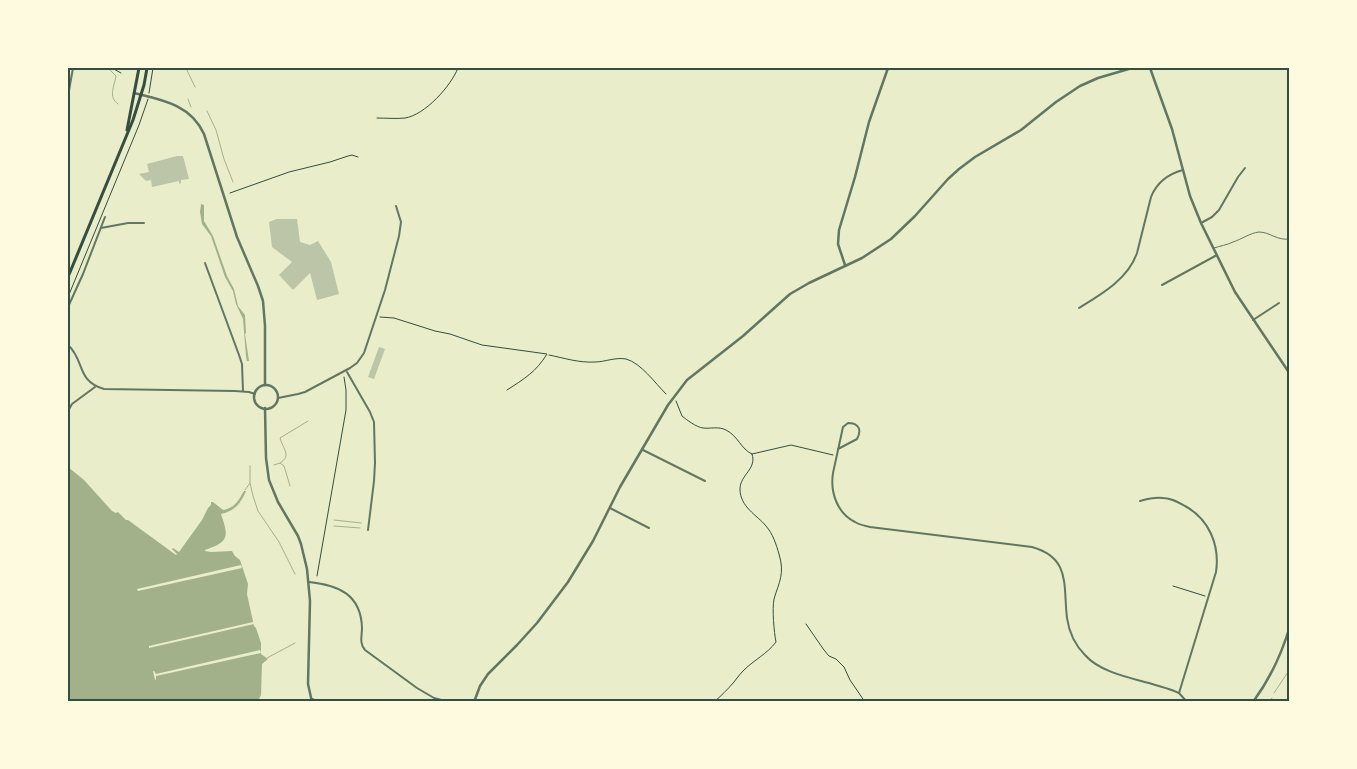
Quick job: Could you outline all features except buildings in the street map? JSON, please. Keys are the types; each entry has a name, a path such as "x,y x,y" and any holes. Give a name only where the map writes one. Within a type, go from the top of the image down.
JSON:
{"main road":[{"path":"125,138 139,68"},
{"path":"68,277 125,138 141,94 147,68"}],"street":[{"path":"68,96 73,68"},
{"path":"845,265 838,244 839,230 869,122 888,68"},
{"path":"474,702 480,686 488,674 528,634 564,588 582,560 620,487 673,398 686,380 743,336 790,294 808,283 870,254 892,239 958,169 975,157 1021,130 1056,102 1080,86 1098,78 1132,68"},
{"path":"1150,68 1172,129 1190,196 1213,248 1235,292 1288,368 1290,374"},
{"path":"134,93 171,103 186,112 197,122 204,134 237,237 263,301 266,326 265,385"},
{"path":"1202,223 1212,218 1219,210 1245,168"},
{"path":"1079,308 1116,283 1128,271 1136,257 1154,190 1165,177 1183,170"},
{"path":"278,398 298,394 346,371 357,363 364,353 385,290 401,228 396,206"},
{"path":"68,307 105,217"},
{"path":"101,228 128,223 144,223"},
{"path":"1162,285 1217,255"},
{"path":"206,263 242,364 243,391"},
{"path":"1253,320 1279,303"},
{"path":"68,345 75,354 85,376 95,387 110,390 243,391 255,394"},
{"path":"346,371 370,412 374,428 374,481 368,530"},
{"path":"265,385 274,388 278,398 274,406 265,408 259,406 256,402 255,394 260,387 265,385"},
{"path":"68,411 72,404 95,387"},
{"path":"265,408 266,458 271,486 301,544 309,582 308,684 312,700 320,702"},
{"path":"838,449 857,439 860,432 857,425 845,424 838,449 832,480 835,499 840,508 852,521 870,527 1032,546 1046,552 1055,560 1062,571 1070,633 1085,656 1103,669 1179,693 1187,702"},
{"path":"642,450 705,481"},
{"path":"1140,501 1161,498 1174,500 1189,508 1204,521 1214,540 1217,556 1216,572 1179,693"},
{"path":"610,508 649,528"},
{"path":"309,582 334,586 347,594 353,601 360,616 362,626 361,646 417,688 434,698 449,702"},
{"path":"1254,702 1273,669 1290,626"}],"lane":[{"path":"1213,248 1232,243 1250,234 1259,232 1264,232 1279,239 1290,239"}],"path":[{"path":"112,68 121,73"},
{"path":"68,297 147,104 153,68"},
{"path":"377,118 406,118 424,110 449,84 458,68"},
{"path":"230,193 289,172 352,155 358,157"},
{"path":"376,316 394,318 482,345 548,354 581,362 626,359 646,371 656,385 666,394"},
{"path":"508,390 540,367 548,354"},
{"path":"317,576 346,410 344,377"},
{"path":"673,398 678,404 682,416 702,428 724,428 735,435 746,452 752,454 791,445 837,456"},
{"path":"714,702 733,684 742,672 763,656 776,642 773,613 774,601 782,574 780,556 774,538 766,525 752,514 743,502 740,489 743,478 750,471 754,460 752,454"},
{"path":"1173,586 1208,597"},
{"path":"806,624 829,656 836,659 844,667 850,680 865,702"}],"shaded area":[{"path":"201,204 204,205 204,221 213,236 227,276 234,289 238,306 245,315 245,334 249,361 247,361 246,356 243,319 236,304 233,291 225,277 211,236 202,224"},
{"path":"68,467 84,480 112,511 118,512 126,520 176,555 172,549 179,552 202,520 211,502 223,510 227,509 236,504 244,491 246,491 237,506 221,514 226,533 223,541 205,551 232,551 240,560 248,584 247,594 254,626 261,643 261,654 268,659 262,664 261,695 258,701 68,701"}],"pier":[{"path":"241,565 242,568 138,591 137,589"},
{"path":"253,622 254,624 149,648 149,646"},
{"path":"260,650 261,653 156,676 155,680 153,671 156,674"}],"waterway":[{"path":"186,68 195,87"},
{"path":"110,70 116,76 112,95 118,104"},
{"path":"188,99 191,107"},
{"path":"207,111 216,130 233,182"},
{"path":"280,463 286,455 280,438 308,421"},
{"path":"274,465 280,463 284,466 290,486"},
{"path":"245,490 250,483 250,466"},
{"path":"250,483 258,511 279,542 295,574"},
{"path":"334,520 361,523"},
{"path":"334,526 360,528"},
{"path":"267,658 295,643"},
{"path":"1274,693 1290,669"},
{"path":"1269,702 1272,698"}]}
